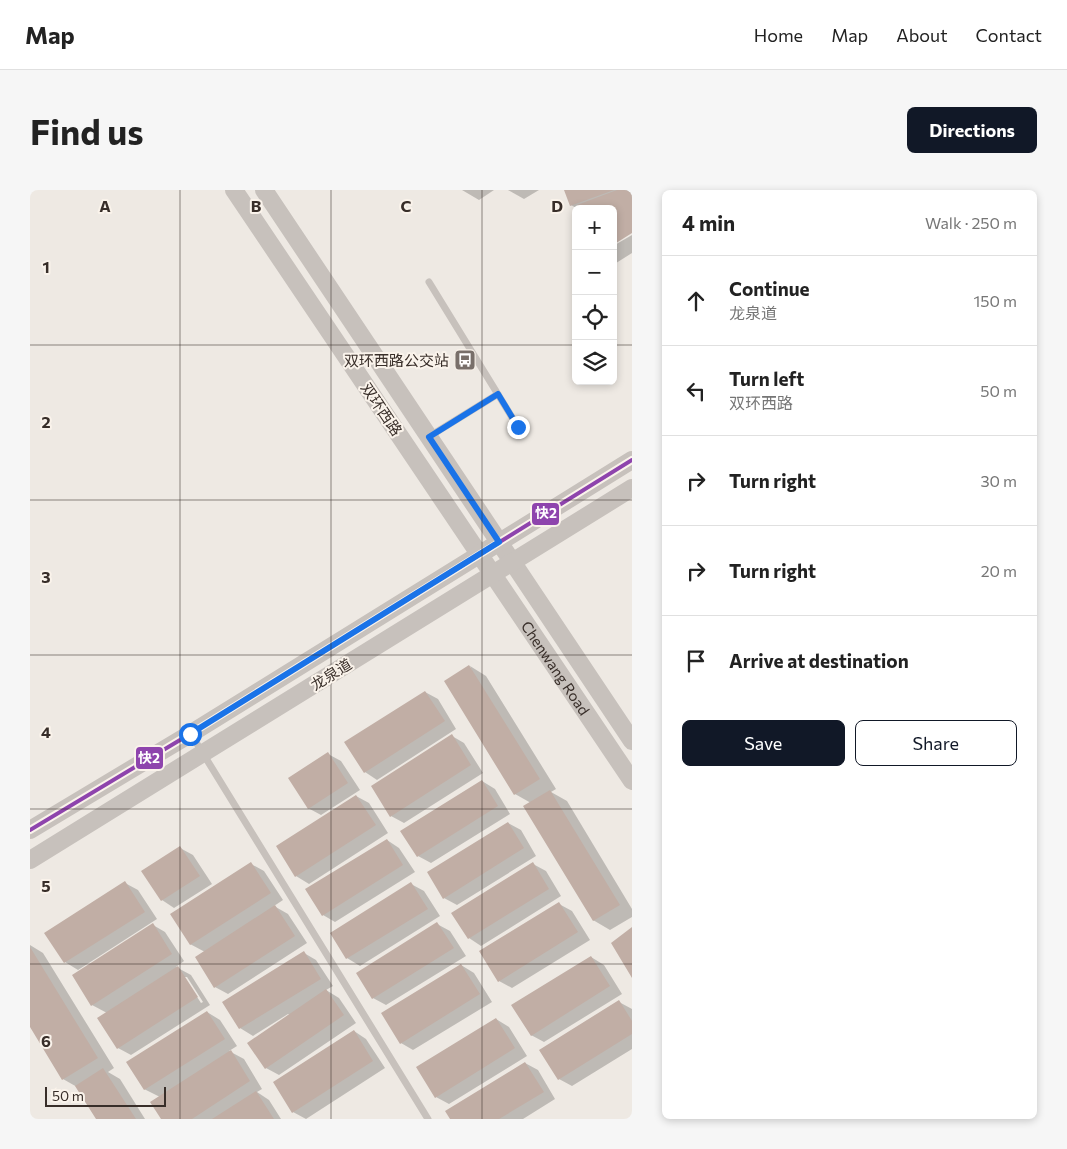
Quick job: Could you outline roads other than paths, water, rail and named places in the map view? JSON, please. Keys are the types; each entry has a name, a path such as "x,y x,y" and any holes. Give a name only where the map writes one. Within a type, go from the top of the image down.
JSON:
{"street":[{"name":"双环西路","path":"234,190 480,554"},
{"name":"双环西路","path":"264,190 499,542"},
{"name":"龙泉道","path":"30,830 190,734 632,460"},
{"name":"龙泉道","path":"30,860 632,488"},
{"name":"Chenwang Road","path":"499,542 632,741"},
{"name":"Chenwang Road","path":"480,554 632,781"}],"lane":[{"path":"429,282 518,427"},
{"path":"429,437 498,394"},
{"path":"190,734 428,1119"}],"place":[{"name":"双环西路公交站","path":"465,360"}]}
